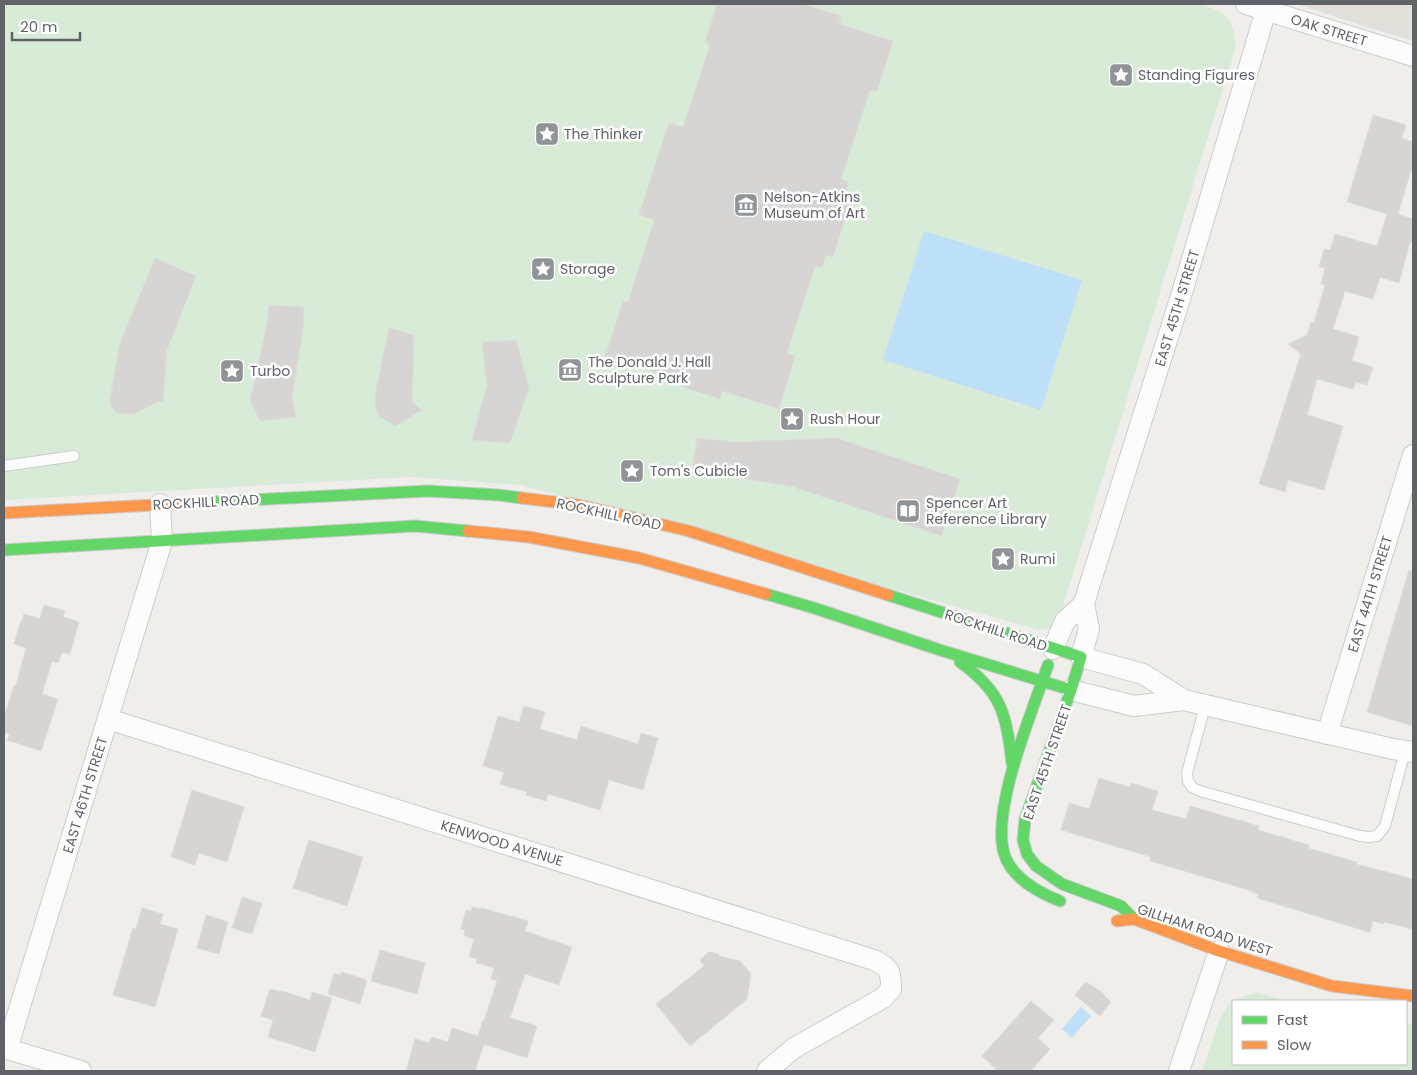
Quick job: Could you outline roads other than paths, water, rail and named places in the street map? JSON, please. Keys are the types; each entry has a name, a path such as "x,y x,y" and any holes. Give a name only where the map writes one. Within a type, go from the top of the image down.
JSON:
{"main road":[{"name":"ROCKHILL ROAD","path":"4,513 428,491 499,495 579,505 689,531 1081,657"},
{"name":"ROCKHILL ROAD","path":"4,550 415,526 529,537 639,558 814,608 940,650 1071,690"},
{"path":"1053,648 1013,769 1002,816 1001,835 1003,851 1010,866 1023,881 1038,892 1073,906"},
{"path":"940,650 971,669 993,689 1007,724 1013,769"},
{"name":"EAST 45TH STREET","path":"1081,657 1025,819 1024,840 1027,854 1036,866 1062,884 1120,906 1134,919"},
{"name":"GILLHAM ROAD WEST","path":"1107,918 1116,921 1134,919 1219,951 1332,986 1413,996"}],"street":[{"name":"OAK STREET","path":"1246,4 1413,56"},
{"name":"EAST 45TH STREET","path":"1081,657 1089,629 1084,604 1181,296 1266,10"},
{"name":"EAST 44TH STREET","path":"1327,734 1413,455"},
{"name":"EAST 46TH STREET","path":"5,1048 162,541 160,504"},
{"path":"1053,648 1065,621 1084,604"},
{"name":"ROCKHILL ROAD","path":"1081,657 1143,674 1184,700 1393,749 1409,751"},
{"name":"ROCKHILL ROAD","path":"1071,690 1134,706 1184,700"},
{"name":"KENWOOD AVENUE","path":"108,719 874,960 886,966 891,974 891,988 883,998 794,1048 767,1071"},
{"path":"1179,1071 1219,951"},
{"path":"5,1048 81,1071"}],"lane":[{"path":"4,466 74,456"},
{"path":"1205,706 1187,773 1188,782 1193,788 1360,836 1377,836 1385,826 1409,751"}],"water":[{"path":"924,231 1082,280 1041,410 883,360"},
{"path":"1081,1007 1091,1016 1072,1038 1062,1029"}],"place":[{"name":"Standing Figures","path":"1121,75"},
{"name":"The Thinker","path":"547,134"},
{"name":"Nelson-Atkins Museum of Art","path":"746,205"},
{"name":"Storage","path":"543,269"},
{"name":"The Donald J. Hall Sculpture Park","path":"570,370"},
{"name":"Turbo","path":"232,371"},
{"name":"Rush Hour","path":"792,419"},
{"name":"Tom's Cubicle","path":"632,471"},
{"name":"Spencer Art Reference Library","path":"908,511"},
{"name":"Rumi","path":"1003,559"}]}
